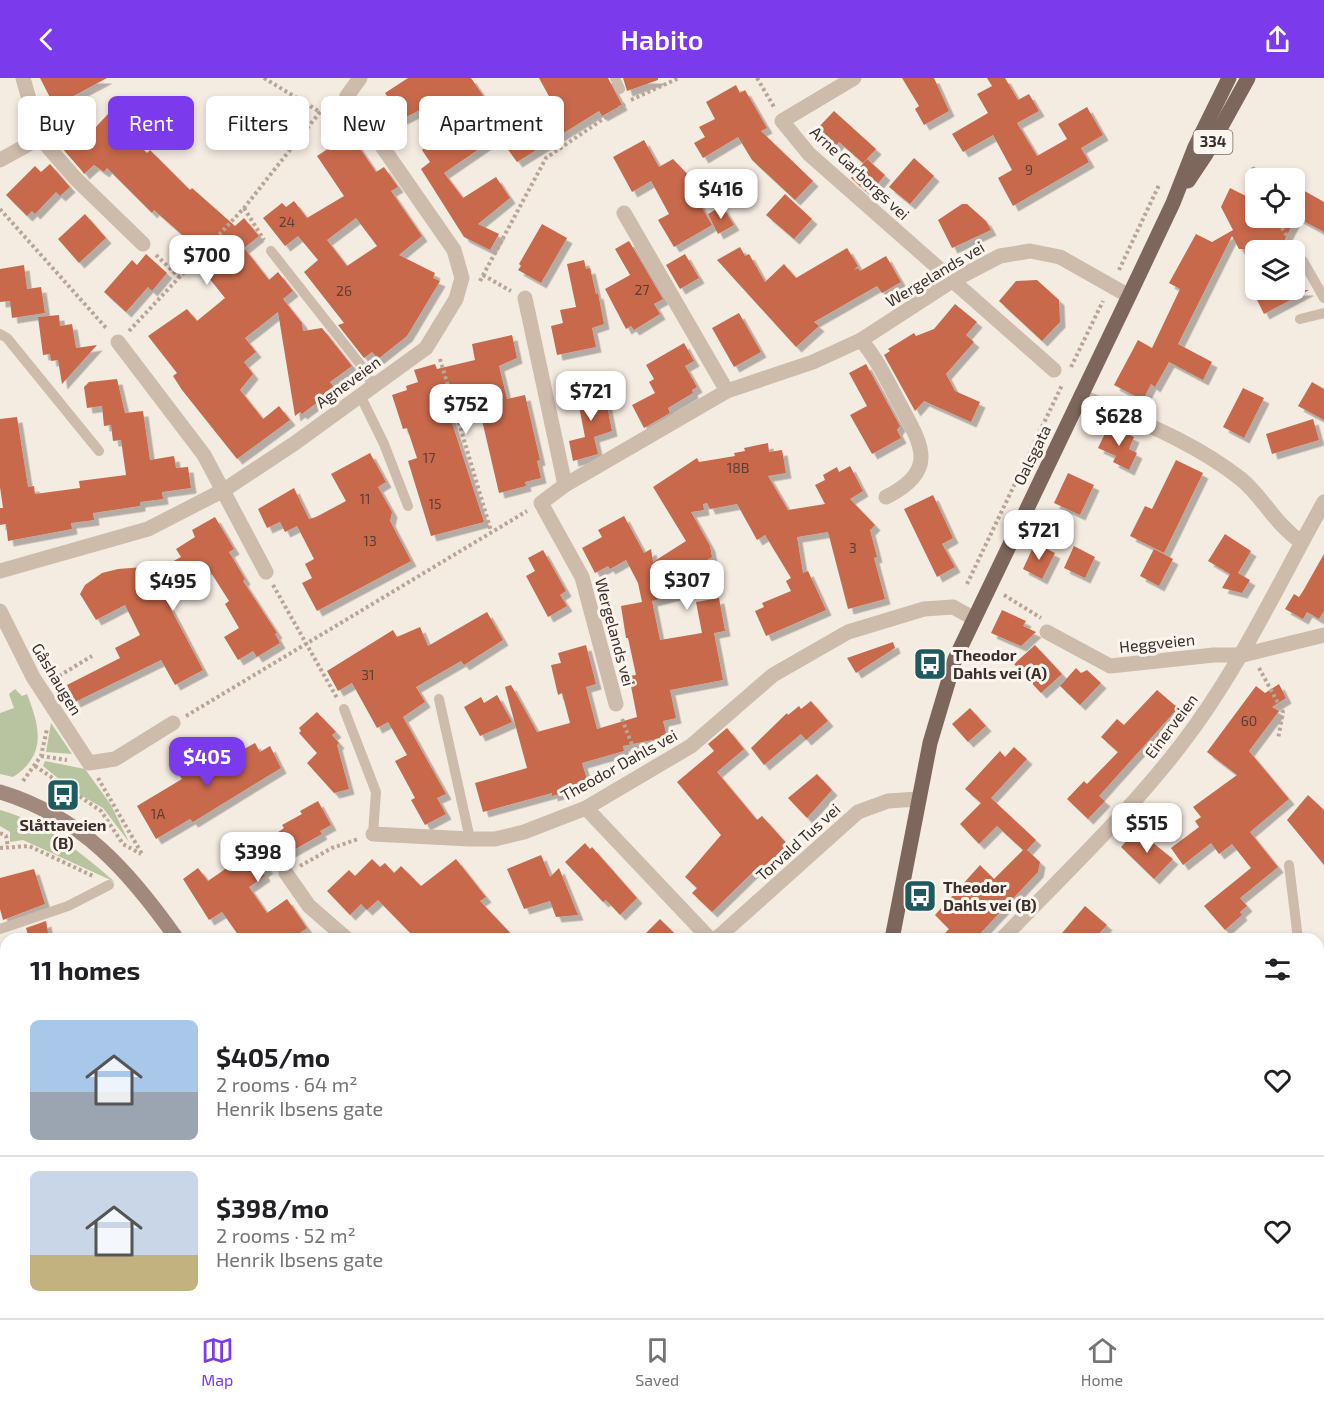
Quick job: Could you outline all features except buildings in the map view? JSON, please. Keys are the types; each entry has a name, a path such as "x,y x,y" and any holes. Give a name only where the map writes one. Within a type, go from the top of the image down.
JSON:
{"main road":[{"name":"Oalsgata","path":"893,933 918,799 942,697 973,618 1129,296 1173,203 1195,147 1229,78"},
{"name":"Oalsgata","path":"1173,203 1206,154 1248,78"},
{"path":"0,792 48,811 104,849 128,874 172,933"}],"street":[{"path":"23,78 28,96"},
{"path":"347,96 360,78"},
{"name":"Arne Garborgs vei","path":"854,78 782,121 809,154 1060,375"},
{"path":"0,160 18,150"},
{"path":"50,150 75,178 143,244"},
{"name":"Agneveien","path":"0,571 148,529 224,490 426,348 456,299 462,278 454,250 385,150"},
{"path":"624,213 727,391"},
{"name":"Wergelands vei","path":"616,704 582,578 541,503 565,485 727,391 783,373 861,340 952,281 999,256 1030,251 1060,257 1129,296"},
{"path":"525,298 565,485"},
{"path":"861,340 876,359 912,422 921,452 920,466 915,476 886,497"},
{"path":"118,342 204,455 266,572"},
{"path":"1081,396 1152,427 1218,462 1243,481 1284,529 1302,542"},
{"name":"Einerveien","path":"1008,933 1151,782 1182,744 1243,655 1324,502"},
{"name":"Theodor Dahls vei","path":"373,834 495,839 524,832 586,808 691,746 773,675 848,632 924,609 953,607 973,618"},
{"name":"Gåshaugen","path":"1,617 51,707 89,763"},
{"name":"Heggveien","path":"1047,632 1110,666 1214,655 1243,655 1324,635"},
{"path":"89,763 115,759 173,723"},
{"name":"Torvald Tus vei","path":"723,933 858,812 888,801 918,799"},
{"path":"586,808 704,933"},
{"path":"286,873 309,906 337,933"}],"lane":[{"path":"615,78 620,89"},
{"path":"271,251 360,364 374,386"},
{"path":"1305,263 1324,298"},
{"path":"1300,319 1324,313"},
{"path":"0,334 7,338 99,451"},
{"path":"360,395 384,444 408,506"},
{"path":"439,699 470,839"},
{"path":"344,709 376,792 373,834"},
{"path":"1289,865 1297,933"},
{"path":"0,929 68,906 109,885"}],"path":[{"path":"0,209 118,342 244,208 320,112 264,78"},
{"path":"478,285 546,158 628,102 679,78"},
{"path":"757,78 782,121"},
{"path":"1070,369 1161,181"},
{"path":"244,208 271,251"},
{"path":"143,244 179,277"},
{"path":"483,276 525,298"},
{"path":"439,354 491,531"},
{"path":"967,584 1060,375"},
{"path":"173,723 541,503"},
{"path":"266,572 344,709"},
{"path":"1001,593 1045,621 1047,632"},
{"path":"1243,655 1255,662 1283,712 1278,739"},
{"path":"40,688 92,656"},
{"path":"616,704 644,774"},
{"path":"23,781 41,756 51,707"},
{"path":"35,766 101,811 123,844 142,854 89,763"},
{"path":"0,833 6,836 8,847"},
{"path":"286,873 332,848 373,834"},
{"path":"0,848 29,846 109,885"}],"green space":[{"path":"15,689 22,696 27,694 35,718 38,740 31,759 13,777 0,774 0,713 14,708 9,694"},
{"path":"51,723 72,754 46,752"},
{"path":"45,761 85,769 111,805 129,842 103,808 75,792 43,766"},
{"path":"0,810 32,823 62,840 115,882 23,840 10,842 10,832 0,826"}],"place":[{"name":"Theodor Dahls vei (A)","path":"930,664"},
{"name":"Slåttaveien (B)","path":"63,795"},
{"name":"Theodor Dahls vei (B)","path":"920,896"}]}
